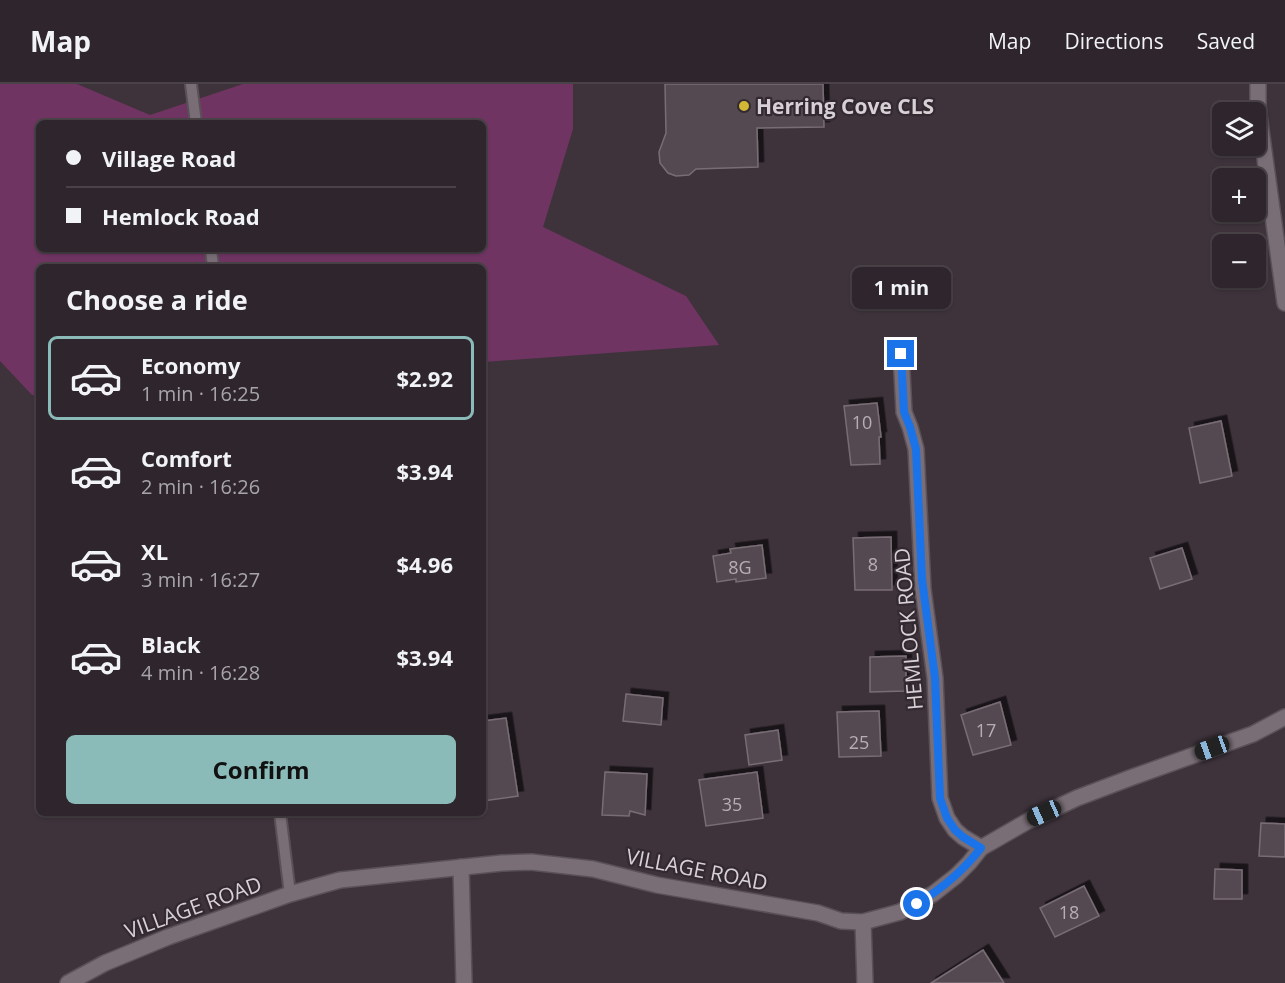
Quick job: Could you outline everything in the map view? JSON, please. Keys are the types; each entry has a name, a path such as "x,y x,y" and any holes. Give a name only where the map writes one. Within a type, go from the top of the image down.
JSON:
{"street":[{"path":"1258,84 1258,108 1285,303"},
{"name":"HEMLOCK ROAD","path":"901,354 904,412 916,449 922,579 935,678 940,798 947,818 955,830 981,848"},
{"name":"VILLAGE ROAD","path":"68,983 105,963 168,937 290,894 340,880 502,863 531,862 593,869 657,885 818,913 841,921 863,922 900,912 933,894 956,876 981,848 1028,820 1077,798 1253,734 1285,717"},
{"path":"461,867 464,983"},
{"path":"863,922 866,983"}],"lane":[{"path":"191,84 196,120"},
{"path":"280,816 290,894"}],"shaded area":[{"path":"0,84 77,84 150,115 243,84 573,84 573,129 543,227 686,296 719,345 486,362 486,264 36,264 36,395 32,395 0,361"}],"building":[{"name":"Herring Cove CLS","path":"665,84 823,84 824,127 757,128 758,167 696,169 689,175 676,176 668,173 660,163 659,152 666,133"},
{"path":"877,403 881,437 879,437 880,464 851,465 844,406"},
{"path":"1221,421 1232,476 1200,483 1189,428"},
{"path":"891,537 892,590 855,590 853,538"},
{"path":"762,545 766,578 717,582 713,556 731,553 730,549"},
{"path":"1182,548 1192,579 1160,589 1150,558"},
{"path":"906,656 906,691 870,692 870,657"},
{"path":"626,694 663,698 661,725 623,721"},
{"path":"1000,702 1011,745 973,755 961,715"},
{"path":"879,711 881,756 839,757 837,712"},
{"path":"506,718 518,796 486,801 486,721"},
{"path":"778,730 782,760 749,765 745,735"},
{"path":"605,772 647,774 645,815 630,811 629,816 602,815"},
{"path":"757,772 763,818 706,826 699,780"},
{"path":"1261,823 1285,824 1285,857 1259,856"},
{"path":"1215,869 1242,870 1242,899 1214,899"},
{"path":"1084,886 1099,916 1055,937 1040,908"},
{"path":"983,950 1004,983 931,983"}],"place":[{"name":"Herring Cove CLS","path":"744,106"}],"route":[{"path":"901,354 904,412 916,449 922,579 935,678 938,788 943,809 955,830 981,848 956,876 917,904"}]}
